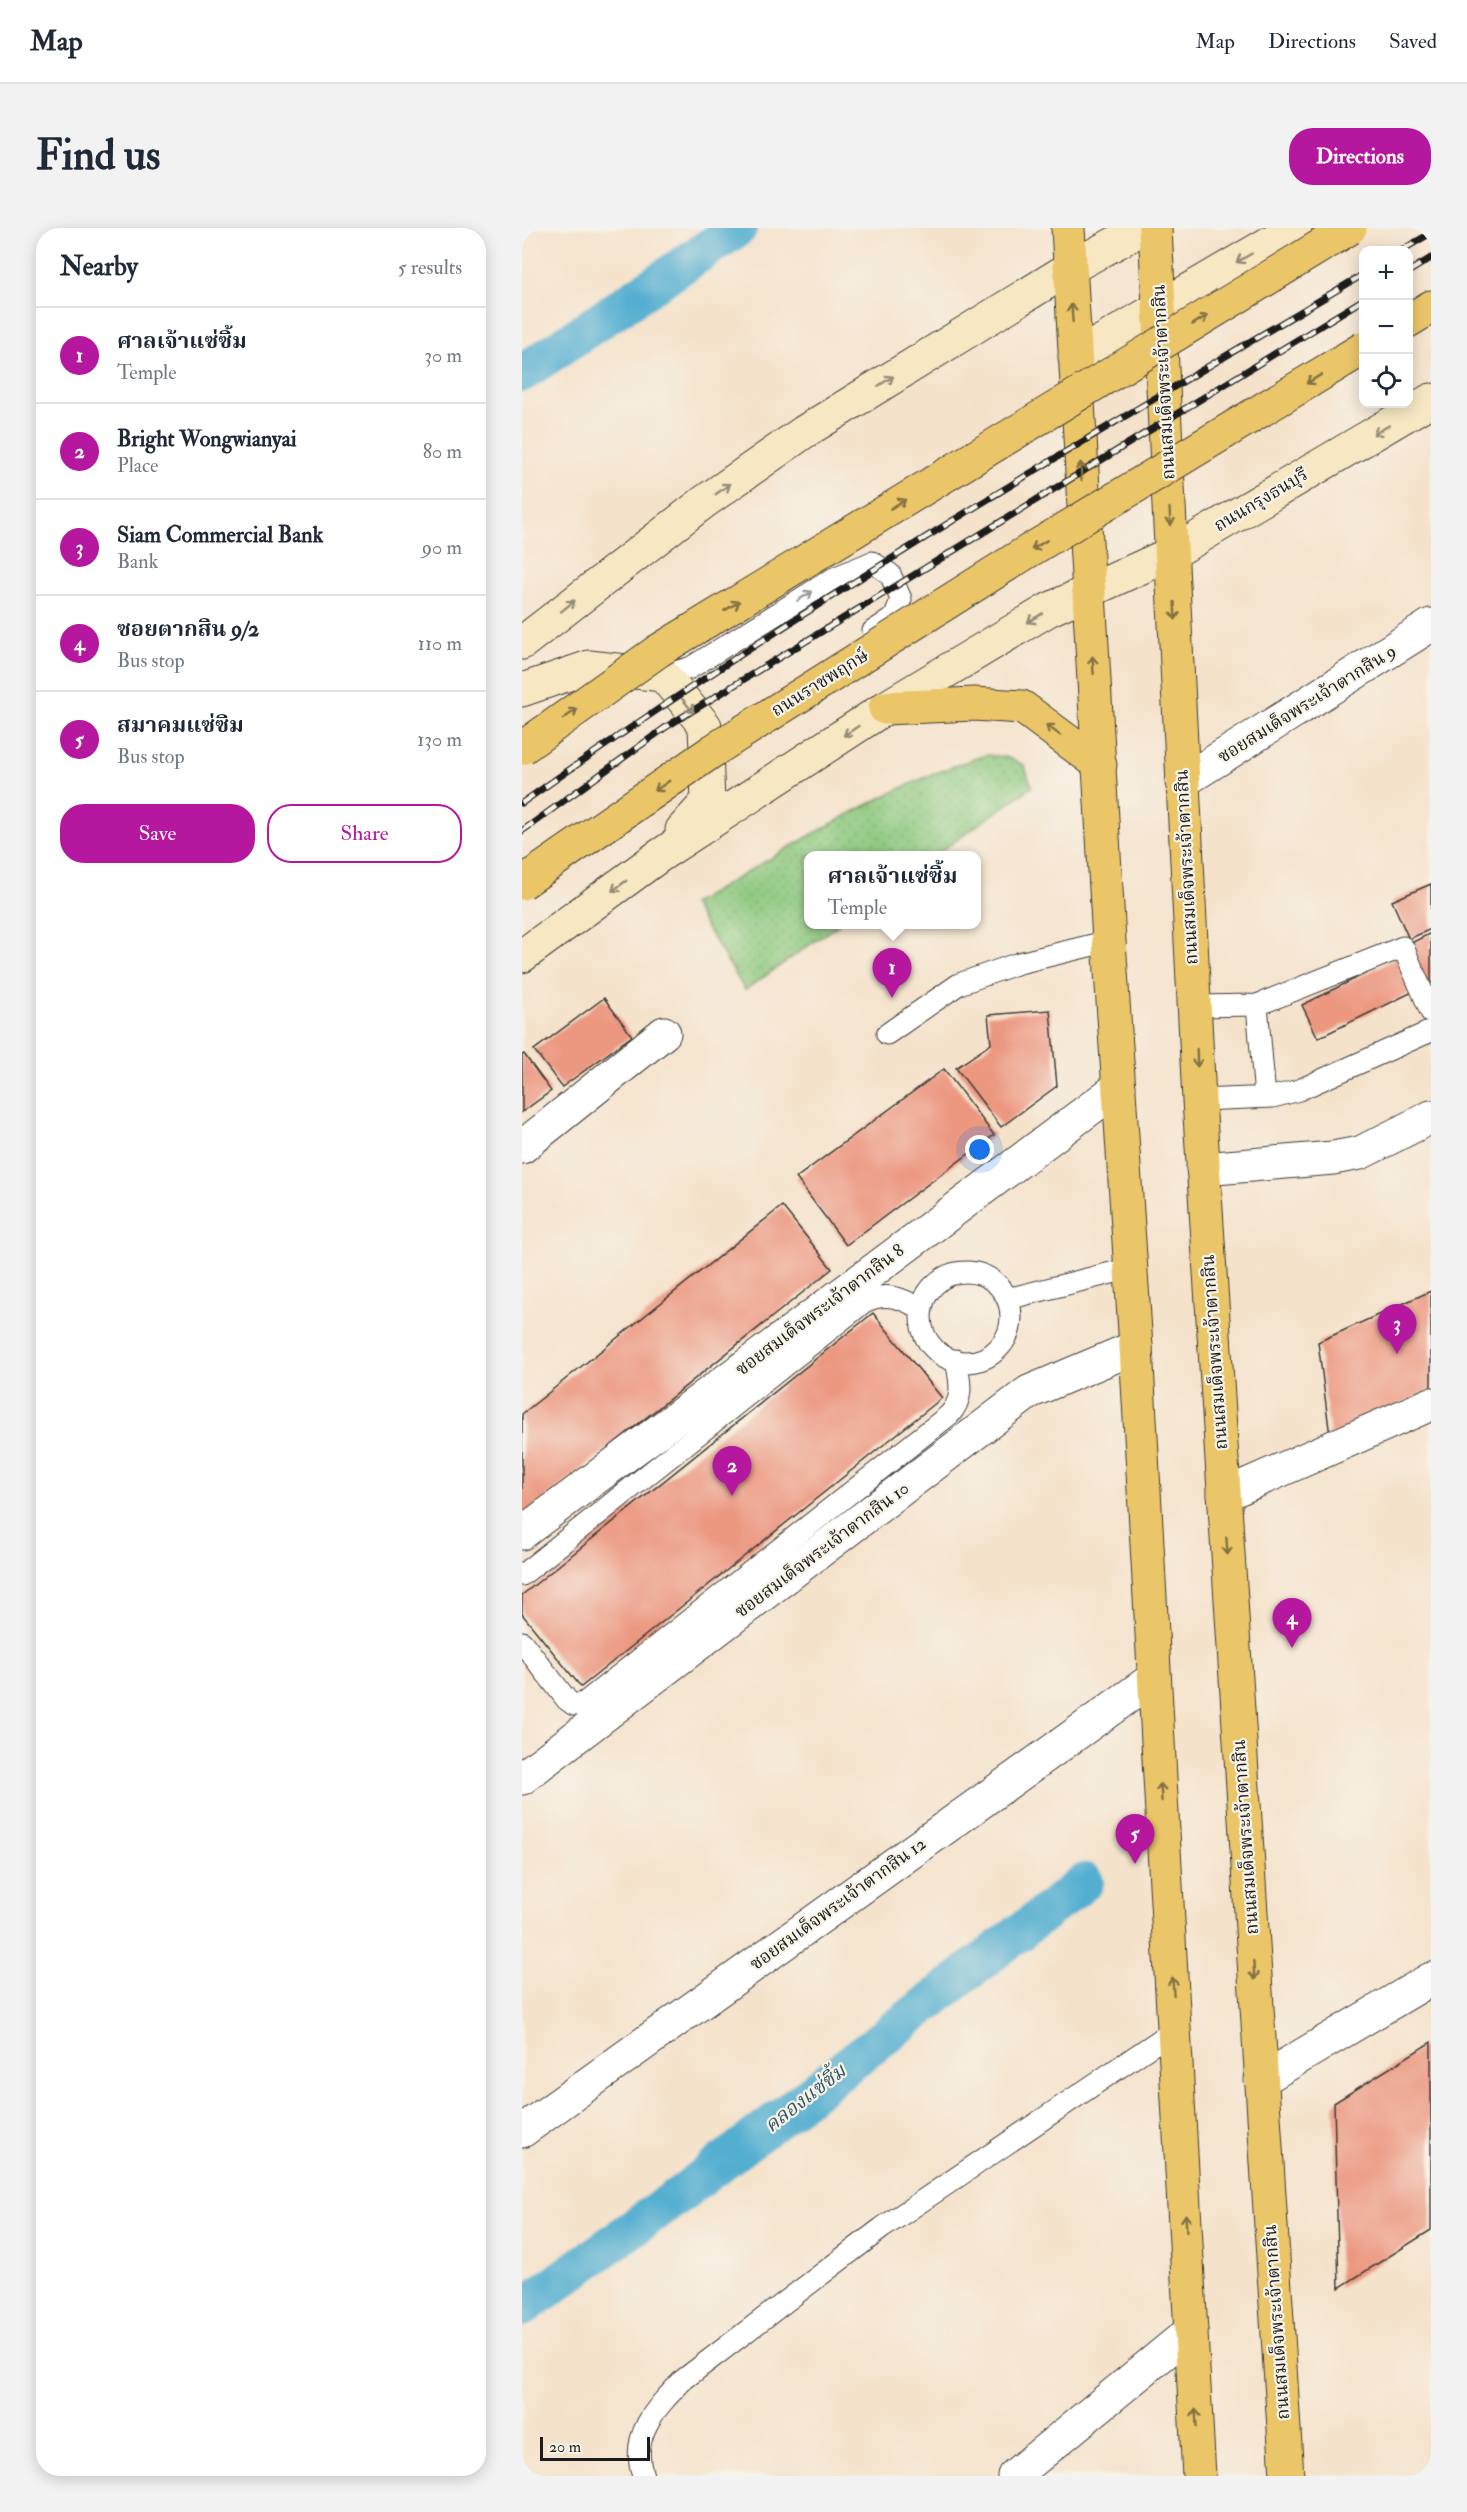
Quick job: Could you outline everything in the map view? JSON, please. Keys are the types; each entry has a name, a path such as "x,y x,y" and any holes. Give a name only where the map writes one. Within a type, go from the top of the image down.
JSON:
{"main road":[{"path":"1068,228 1088,593 1176,2029 1199,2476"},
{"path":"522,643 648,544 804,432 1070,268 1143,228"},
{"name":"ถนนสมเด็จพระเจ้าตากสิน","path":"1155,228 1161,307 1182,782 1203,1169 1287,2476"},
{"path":"1075,357 1295,228"},
{"path":"522,748 658,651 1350,228"},
{"path":"1413,318 1431,307"},
{"name":"ถนนราชพฤกษ์","path":"522,883 714,750 1125,493 1359,351"},
{"name":"ถนนกรุงธนบุรี","path":"1088,593 1172,553 1431,400"},
{"path":"522,956 659,856 885,708 1048,610 1088,593"},
{"path":"522,690 589,667 663,675 705,726 708,801 659,856"},
{"path":"885,708 974,704 1022,707 1100,765"}],"street":[{"name":"ซอยสมเด็จพระเจ้าตากสิน 9","path":"1182,782 1431,625"},
{"path":"522,1147 664,1033"},
{"name":"ซอยสมเด็จพระเจ้าตากสิน 8","path":"522,1533 1119,1087"},
{"path":"1203,1169 1333,1158 1360,1153 1431,1117"},
{"name":"ซอยสมเด็จพระเจ้าตากสิน 10","path":"522,1778 1029,1392 1136,1347"},
{"path":"1224,1495 1431,1404"},
{"name":"ซอยสมเด็จพระเจ้าตากสิน 12","path":"522,2131 1154,1678"},
{"path":"1261,2080 1431,1979"},
{"path":"1014,2476 1191,2331"}],"lane":[{"path":"663,675 690,668 834,578 872,562 890,574 901,599 895,617 735,718 715,735 707,766"},
{"path":"887,1034 960,984 1019,963 1109,941"},
{"path":"1195,1006 1257,1005 1403,946 1431,1012"},
{"path":"1257,1005 1265,1097"},
{"path":"1199,1100 1265,1097 1299,1090 1431,1030"},
{"path":"1007,1299 1131,1268"},
{"path":"957,1272 972,1272 986,1276 998,1284 1007,1299 1011,1325 1005,1339 984,1358 970,1361 956,1360 942,1355 930,1344 923,1331 922,1309 932,1288 943,1278 957,1272"},
{"path":"522,1575 864,1302 874,1297 893,1296 922,1309"},
{"path":"522,1642 567,1700 578,1706 584,1703 949,1415 956,1407 960,1395 956,1360"},
{"path":"643,2476 637,2455 643,2428 657,2406 683,2380 882,2228 1176,2029"}],"green space":[{"path":"986,755 1006,757 1024,765 1032,787 941,851 804,851 804,929 832,929 745,990 692,904 872,802 947,769"}],"building":[{"path":"1431,884 1431,929 1409,939 1392,901"},
{"path":"1431,933 1431,983 1318,1038 1302,1005 1413,950 1409,944"},
{"path":"604,998 632,1036 562,1087 534,1050"},
{"path":"1050,1010 1057,1086 1001,1127 956,1068 991,1044 988,1015"},
{"path":"524,1054 551,1091 522,1112 522,1055"},
{"path":"944,1069 994,1135 846,1245 796,1178"},
{"path":"782,1206 832,1269 522,1517 522,1414"},
{"path":"1431,1291 1431,1390 1330,1436 1318,1342"},
{"path":"873,1313 942,1398 581,1687 522,1614 522,1595"},
{"path":"1431,2042 1431,2230 1339,2288 1334,2103"}],"waterway":[{"path":"522,373 738,228"},
{"name":"คลองแซ่ซิ้ม","path":"522,2308 682,2193 1085,1882"}],"railway":[{"path":"1409,246 1431,233"},
{"path":"1413,269 1431,258"},
{"path":"522,803 624,732 832,596 1044,465 1359,277"},
{"path":"522,831 666,727 1362,300"}],"place":[{"name":"ศาลเจ้าแซ่ซิ้ม","path":"892,998"},
{"name":"Siam Commercial Bank","path":"1397,1354"},
{"name":"Bright Wongwianyai","path":"732,1496"},
{"name":"ซอยตากสิน 9/2","path":"1292,1648"},
{"name":"สมาคมแซ่ซิม","path":"1135,1864"}]}
